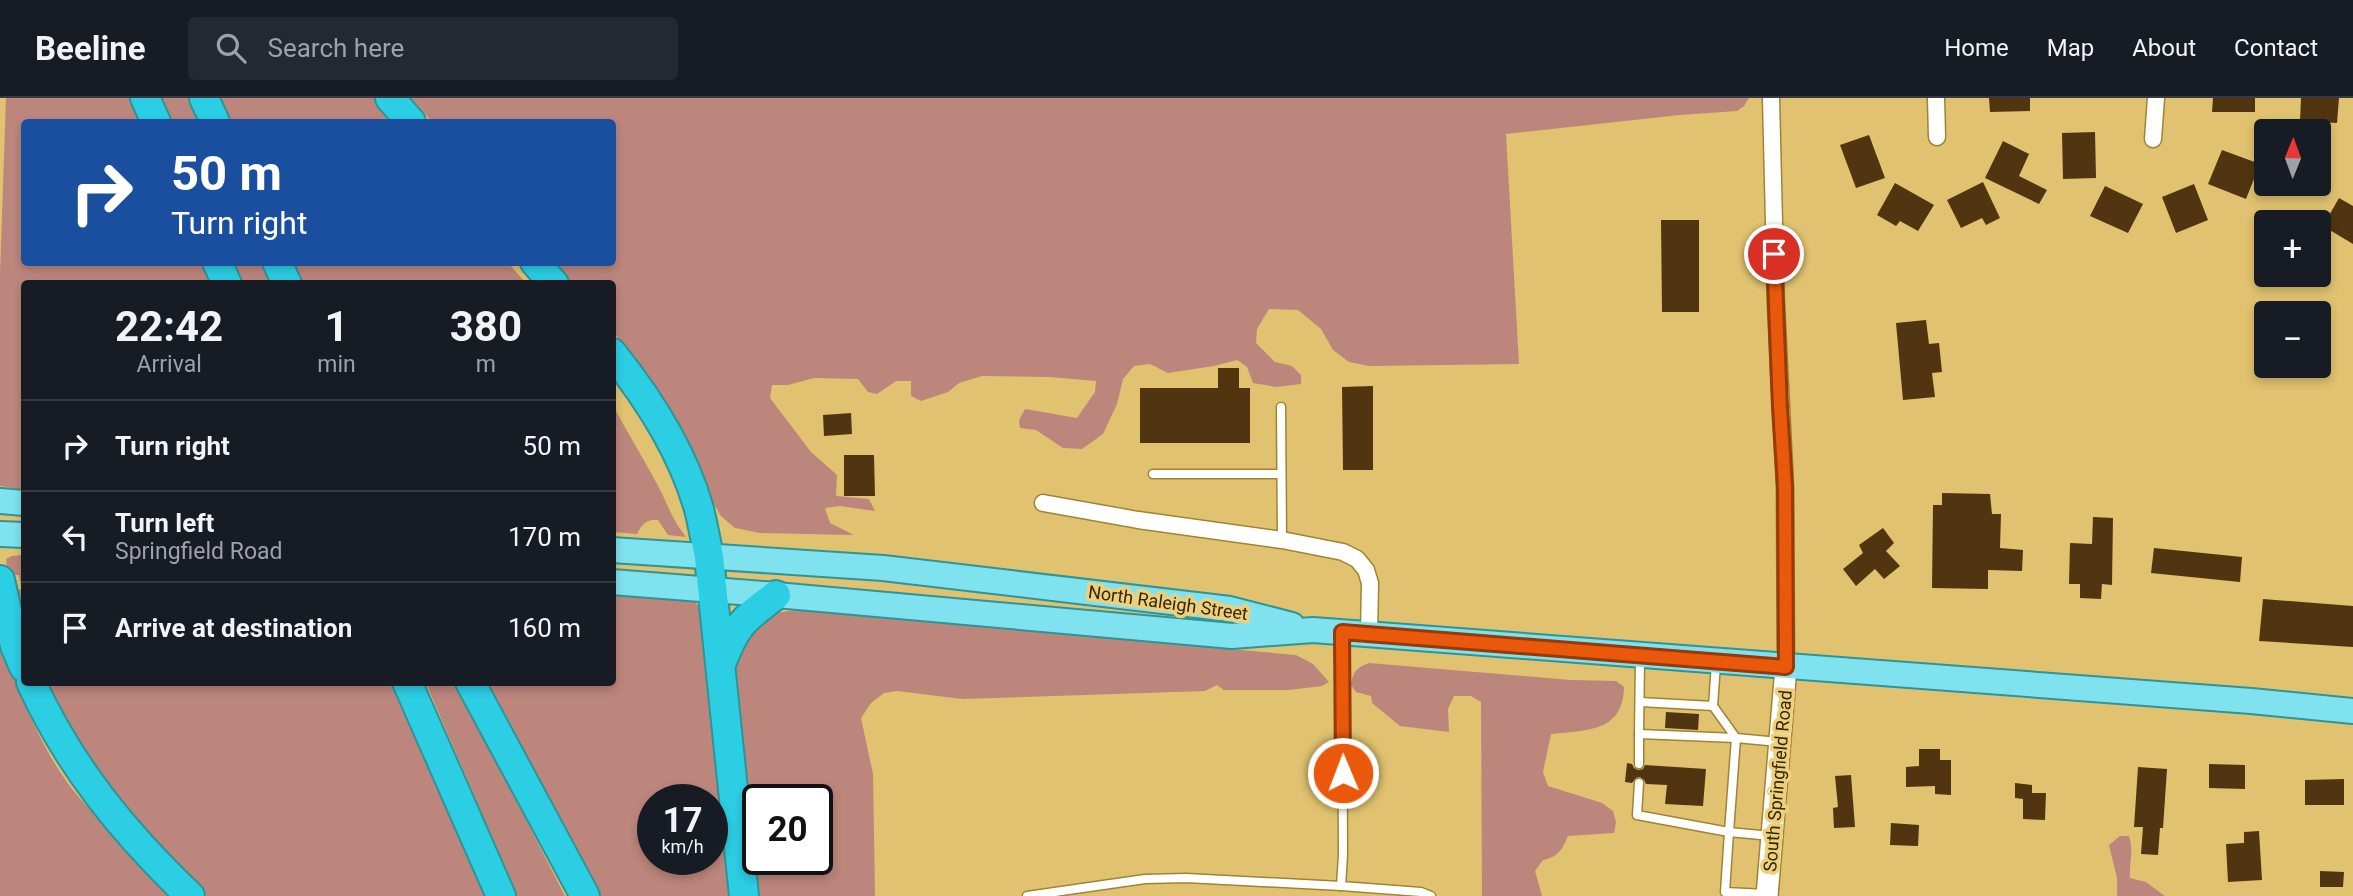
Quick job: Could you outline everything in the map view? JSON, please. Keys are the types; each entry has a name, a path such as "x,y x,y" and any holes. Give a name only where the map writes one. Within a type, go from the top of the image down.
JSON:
{"highway":[{"path":"145,98 155,119"},
{"path":"204,98 214,119"},
{"path":"390,98 408,119"},
{"path":"538,266 551,280"},
{"path":"616,358 651,405 679,457 699,508 709,557 744,896"},
{"path":"0,580 15,646 21,660"},
{"path":"720,667 731,637 745,619 776,594"},
{"path":"33,686 46,714 89,786 145,853 190,896"},
{"path":"409,686 501,896"},
{"path":"472,686 584,896"}],"main road":[{"path":"0,501 21,503"},
{"path":"0,534 21,536"},
{"name":"North Raleigh Street","path":"616,550 883,568 1230,609 1313,630"},
{"name":"North Raleigh Street","path":"616,582 776,594 1232,636 1313,630"},
{"path":"1313,630 2353,711"},
{"name":"South Springfield Road","path":"1767,895 1782,742 1786,667"}],"street":[{"path":"1771,98 1776,306 1785,487 1786,667"},
{"path":"1936,98 1937,137"},
{"path":"2153,139 2156,98"},
{"path":"1043,503 1343,552 1357,559 1366,570 1370,583 1368,634"}],"lane":[{"path":"1281,407 1282,540"},
{"path":"1153,474 1282,474"},
{"path":"1341,886 1342,632"},
{"path":"1639,764 1640,655"},
{"path":"1717,661 1713,706 1736,738 1725,892 1767,895"},
{"path":"1640,702 1683,709 1713,706"},
{"path":"1639,734 1681,733 1782,742"},
{"path":"1639,783 1637,815 1773,837"},
{"path":"1027,896 1144,879 1186,878 1341,886 1421,892 1431,896"}],"shaded area":[{"path":"6,98 130,98 139,119 21,119 21,266 202,266 209,280 21,280 21,490 0,486 0,274"},
{"path":"156,98 193,98 202,119 166,119"},
{"path":"221,98 378,98 385,106 383,114 387,119 231,119"},
{"path":"411,98 1749,98 1737,111 1506,134 1519,364 1369,366 1349,362 1333,350 1321,329 1298,310 1269,309 1257,329 1256,343 1275,362 1292,366 1301,375 1301,384 1276,387 1253,383 1247,367 1237,360 1168,373 1150,364 1134,366 1123,379 1117,404 1103,434 1082,449 1063,448 1036,430 1020,428 1019,420 1025,409 1077,418 1095,392 1096,381 982,376 959,383 948,392 921,401 911,396 911,381 896,381 877,394 868,392 858,379 814,378 788,385 772,385 770,398 811,452 837,475 836,496 869,499 875,511 840,506 825,508 830,523 854,535 760,533 735,528 721,516 695,472 680,432 648,375 616,336 616,280 566,280 554,266 616,266 616,119 429,119"},
{"path":"230,266 266,266 273,280 237,280"},
{"path":"294,266 511,266 523,280 301,280"},
{"path":"616,410 686,537 668,535 658,520 645,523 637,534 616,532"},
{"path":"21,555 21,584 19,575 12,575 7,568 6,559"},
{"path":"21,589 21,620 16,590"},
{"path":"616,595 695,601 700,610 721,784 637,784 637,875 728,875 728,839 735,896 598,896 488,686 616,686"},
{"path":"795,610 1296,655 1313,664 1329,682 1322,686 1289,690 1224,690 1217,685 1205,691 962,699 897,691 884,693 871,703 861,718 873,774 875,896 755,896 753,875 833,875 833,784 745,784 734,671 746,636 759,621"},
{"path":"0,628 19,690 39,735 62,774 98,818 180,896 0,896"},
{"path":"1369,663 1571,680 1616,681 1624,687 1617,713 1610,721 1589,730 1551,734 1543,772 1548,786 1602,803 1613,811 1616,822 1614,833 1568,836 1559,852 1543,860 1535,871 1542,896 1482,896 1481,702 1471,696 1454,696 1448,709 1449,732 1400,726 1372,703 1371,696 1356,692 1351,685 1356,671"},
{"path":"45,686 391,686 485,896 207,896 100,785"},
{"path":"427,686 458,686 565,896 517,896"},
{"path":"2120,836 2129,836 2130,878 2146,882 2165,896 2117,896 2117,878 2109,845"}],"building":[{"path":"1989,98 2030,98 2030,111 1990,112"},
{"path":"2213,98 2255,98 2255,112 2212,112"},
{"path":"2301,98 2339,98 2337,123 2331,123 2331,119 2300,119"},
{"path":"2095,132 2096,178 2063,179 2062,133"},
{"path":"1869,135 1885,178 1856,188 1840,145"},
{"path":"2003,141 2029,154 2019,176 2047,190 2039,204 1985,178"},
{"path":"2222,150 2254,162 2254,179 2246,199 2208,184"},
{"path":"1983,182 2000,218 1986,225 1982,218 1961,228 1947,200"},
{"path":"1895,183 1934,205 1918,231 1900,221 1896,226 1877,215"},
{"path":"2194,184 2208,220 2176,233 2162,197"},
{"path":"2105,186 2143,204 2128,233 2090,216"},
{"path":"2339,198 2353,206 2353,244 2331,231 2331,212"},
{"path":"1661,220 1699,220 1699,312 1662,312"},
{"path":"1926,320 1929,344 1939,343 1942,372 1932,373 1935,397 1903,400 1896,323"},
{"path":"1218,368 1239,368 1239,388 1250,388 1250,443 1140,443 1140,388 1218,388"},
{"path":"1373,386 1373,470 1343,470 1342,387"},
{"path":"851,413 852,434 824,436 823,415"},
{"path":"844,455 874,455 875,496 844,496"},
{"path":"1942,493 1990,494 1992,514 2001,514 2000,548 2023,550 2022,571 1988,570 1988,589 1932,588 1933,505 1942,505"},
{"path":"2093,517 2113,518 2112,585 2102,584 2101,599 2080,598 2080,584 2069,584 2070,543 2092,544"},
{"path":"1883,528 1894,543 1886,551 1900,566 1884,579 1875,569 1856,586 1843,569 1863,553 1859,545"},
{"path":"2154,548 2242,557 2240,582 2151,573"},
{"path":"2263,599 2353,606 2353,647 2259,641"},
{"path":"1666,712 1699,714 1698,730 1665,728"},
{"path":"1919,749 1940,749 1940,760 1951,760 1951,795 1935,794 1935,786 1906,787 1906,767 1919,766"},
{"path":"1627,763 1638,770 1645,765 1706,769 1703,806 1665,804 1667,785 1646,784 1640,777 1632,783 1625,782"},
{"path":"2209,764 2245,765 2245,789 2209,788"},
{"path":"2138,767 2167,769 2163,828 2160,828 2158,855 2141,854 2143,827 2134,827"},
{"path":"1851,775 1855,827 1834,828 1833,808 1838,807 1835,776"},
{"path":"2344,779 2344,805 2305,805 2305,780"},
{"path":"2015,783 2032,785 2032,793 2046,793 2045,820 2023,819 2023,799 2015,798"},
{"path":"1891,823 1919,825 1918,846 1890,845"},
{"path":"2259,831 2262,880 2228,882 2226,844 2244,843 2244,832"},
{"path":"2320,871 2344,872 2343,887 2320,887"}],"route":[{"path":"1343,773 1342,632 1786,667 1785,487 1774,254"}]}
